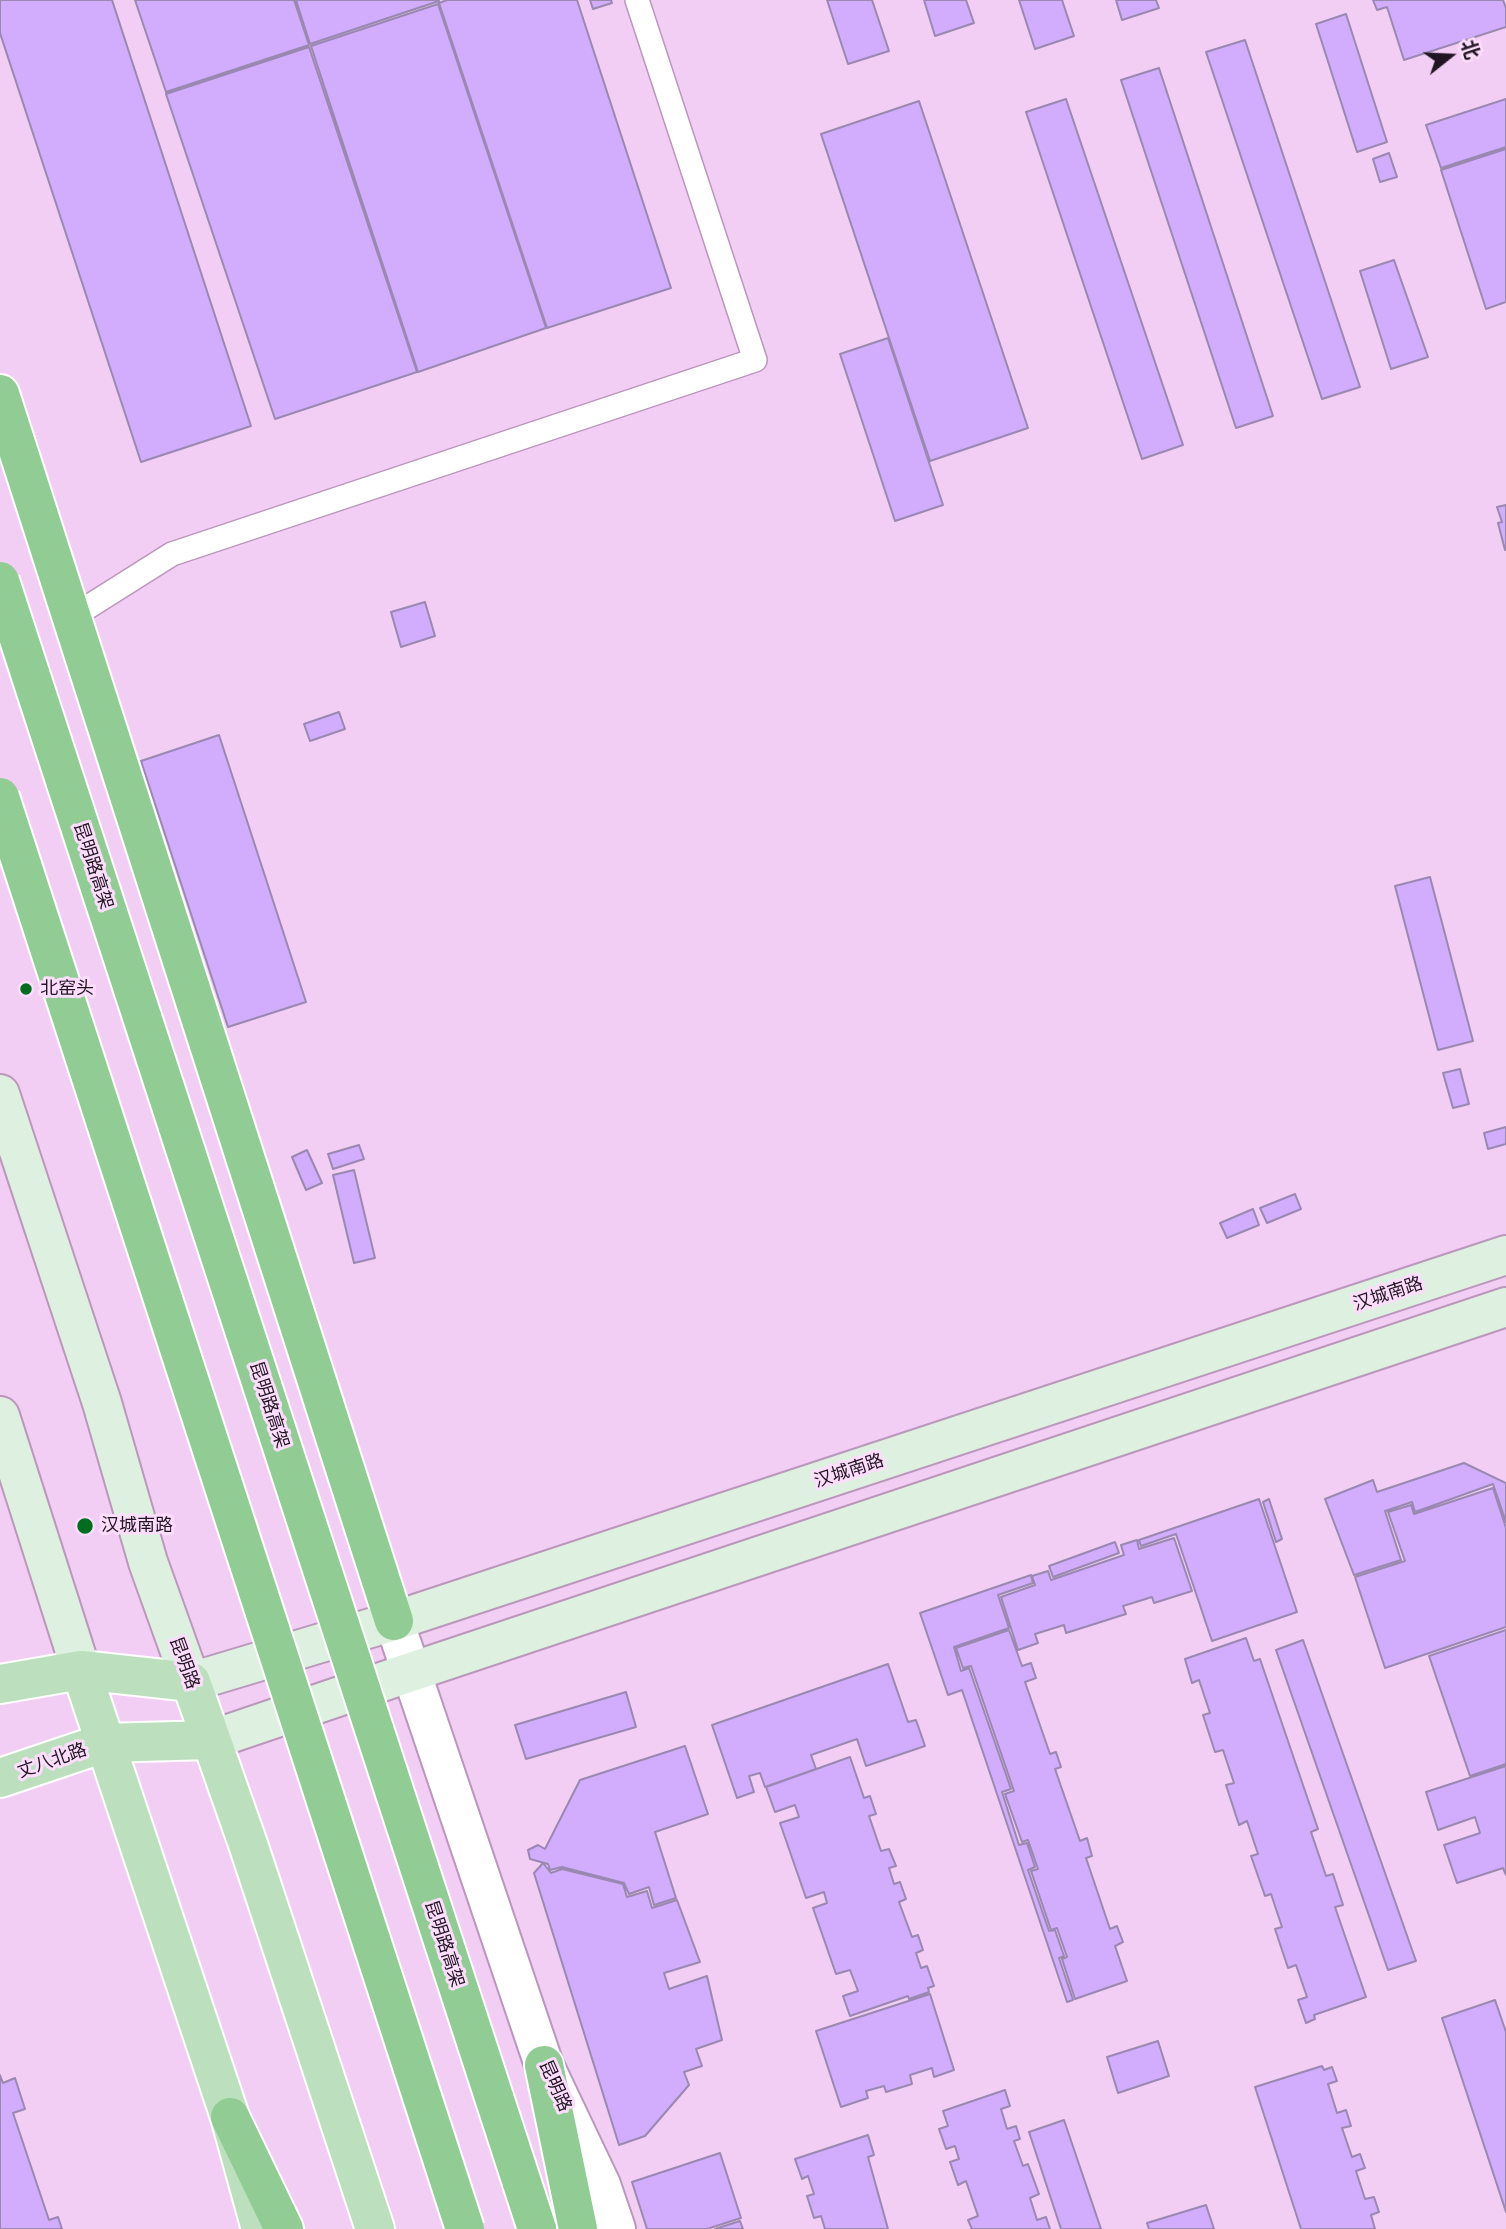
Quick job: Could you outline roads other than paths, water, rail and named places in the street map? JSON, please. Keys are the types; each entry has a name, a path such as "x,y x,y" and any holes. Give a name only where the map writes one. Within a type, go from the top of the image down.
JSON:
{"highway":[{"path":"0,394 394,1621"},
{"name":"昆明路高架","path":"0,581 537,2229"},
{"path":"0,797 465,2229"},
{"path":"544,2065 578,2229"},
{"path":"230,2117 284,2229"}],"main road":[{"name":"昆明路","path":"0,1094 102,1403 148,1562 249,1847 374,2229"},
{"name":"汉城南路","path":"191,1682 394,1621 1506,1255"},
{"path":"211,1740 1506,1307"},
{"path":"0,1416 80,1670 230,2117 261,2229"},
{"path":"0,1684 80,1670 191,1682"},
{"name":"丈八北路","path":"0,1778 104,1743 211,1740"}],"street":[{"name":"昆明路","path":"394,1621 544,2065 601,2185 616,2229"}],"lane":[{"path":"88,607 172,554 755,360 637,0"}],"place":[{"name":"北窑头","path":"26,989"},
{"name":"汉城南路","path":"85,1526"}]}
